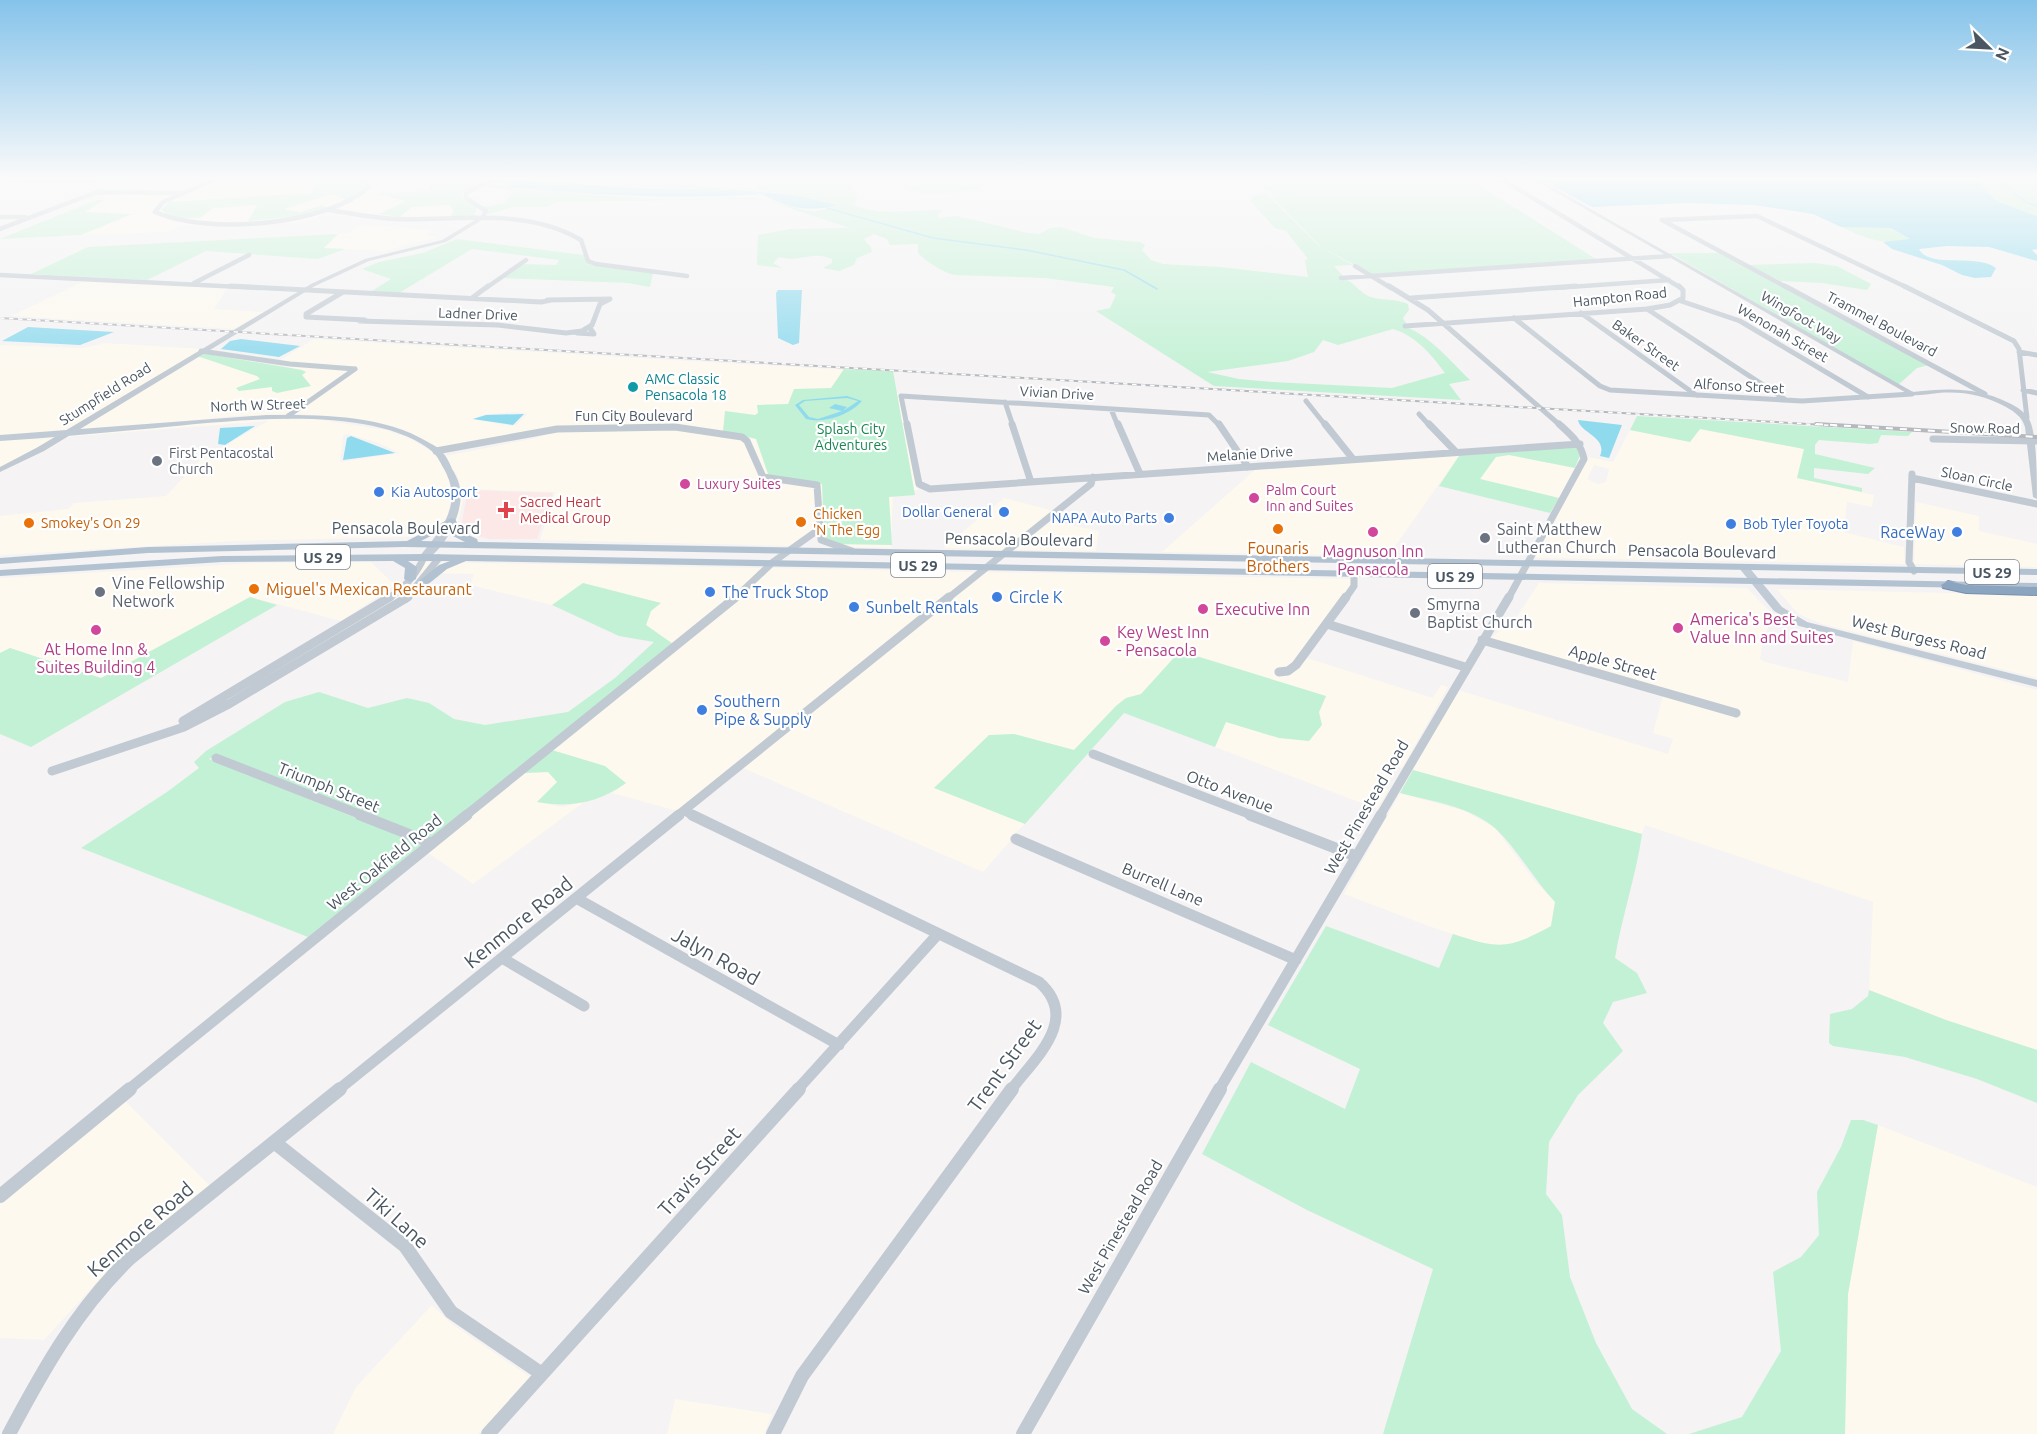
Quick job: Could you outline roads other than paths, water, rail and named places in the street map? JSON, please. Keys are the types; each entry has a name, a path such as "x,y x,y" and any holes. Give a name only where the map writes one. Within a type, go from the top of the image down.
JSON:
{"highway":[{"path":"1946,583 1966,589 2037,591"}],"main road":[{"name":"North W Street","path":"0,438 236,417 288,416 328,418 375,425 412,437 438,453"},
{"path":"424,557 439,544 451,520 456,497 455,479 438,453"},
{"path":"404,543 429,534 451,520"},
{"path":"451,520 457,534 481,544"},
{"name":"Pensacola Boulevard","path":"0,561 232,547 404,543 786,552 2037,572"},
{"path":"278,558 308,553 417,552 439,544"},
{"path":"222,559 232,547"},
{"path":"424,557 435,552 457,548 596,551 615,547"},
{"path":"392,557 408,563 411,567 413,583 443,567 474,558"},
{"name":"Pensacola Boulevard","path":"0,573 222,559 424,557 1755,582 2037,584"},
{"path":"1109,570 1110,557"},
{"path":"1286,560 1289,572"},
{"path":"1386,561 1390,574"},
{"name":"West Burgess Road","path":"1744,568 1778,609 1803,624 2037,684"},
{"path":"1935,571 1946,583"}],"street":[{"path":"313,285 312,282 326,274 356,261 417,245"},
{"path":"313,285 367,261 429,245"},
{"path":"584,245 586,259 591,263 687,276"},
{"name":"Hampton Road","path":"1405,326 1647,309 1681,301 1684,296 1683,290 1612,245"},
{"name":"Wingfoot Way","path":"1651,245 1912,394"},
{"name":"Trammel Boulevard","path":"1708,245 2027,418"},
{"name":"Trammel Boulevard","path":"1817,245 2006,335 2017,344 2019,352"},
{"path":"192,284 249,255"},
{"path":"1341,278 1670,256"},
{"path":"472,298 526,260"},
{"path":"1355,266 1411,298 1444,324 1580,444"},
{"path":"326,274 334,275"},
{"path":"0,275 534,301 610,298 600,304 590,300"},
{"path":"1411,298 1670,280"},
{"name":"Stumpfield Road","path":"0,470 67,433 313,285"},
{"name":"Ladner Drive","path":"344,292 306,316 359,321 498,325 591,335 595,333 590,328 600,304"},
{"name":"Wenonah Street","path":"1681,301 1740,321 1868,398"},
{"path":"1647,309 1786,400"},
{"name":"Baker Street","path":"1581,314 1696,395"},
{"name":"Alfonso Street","path":"1514,318 1606,388 1786,400 1868,398 1960,390 1985,394"},
{"path":"201,351 290,364 355,369 288,416"},
{"path":"2037,355 2019,352 2027,418 2034,441 2037,497"},
{"name":"Wingfoot Way","path":"1900,388 1928,393"},
{"path":"2023,390 2037,393"},
{"name":"Vivian Drive","path":"922,486 901,396 1212,416 1248,467"},
{"path":"1306,401 1353,459"},
{"path":"1005,402 1031,482"},
{"path":"1111,409 1140,474"},
{"path":"1419,414 1456,452"},
{"name":"Fun City Boulevard","path":"438,453 535,436 557,429 675,427 742,437 747,441 763,477 817,485 818,530"},
{"name":"Snow Road","path":"1933,439 2034,441"},
{"name":"Melanie Drive","path":"922,486 933,489 1580,444"},
{"name":"West Pinestead Road","path":"1023,1434 1128,1246 1520,577 1582,464 1584,456 1580,444"},
{"name":"Sloan Circle","path":"1914,571 1909,562 1912,476 2037,504"},
{"name":"Kenmore Road","path":"9,1434 58,1341 97,1290 137,1252 1077,497 1091,484 1093,477"},
{"path":"786,552 818,530 825,544 856,552"},
{"name":"West Oakfield Road","path":"0,1197 431,843 740,594 786,552"},
{"path":"52,771 184,727 230,704 407,598 424,557"},
{"path":"413,583 439,558"},
{"path":"1279,672 1288,671 1296,665 1354,586 1354,574"},
{"path":"1327,624 1466,667"},
{"name":"Apple Street","path":"1482,640 1736,713"},
{"name":"Otto Avenue","path":"1093,754 1356,856"},
{"name":"Triumph Street","path":"216,758 431,843"},
{"name":"Trent Street","path":"684,811 1045,987 1058,1005 1058,1023 1053,1034 802,1376 773,1434"},
{"name":"Burrell Lane","path":"1016,839 1296,960"},
{"name":"Jalyn Road","path":"576,898 839,1045"},
{"name":"Travis Street","path":"488,1434 938,934"},
{"path":"502,958 584,1006"},
{"name":"Tiki Lane","path":"273,1142 405,1246 419,1262 439,1299 451,1312 542,1374"}],"water":[{"path":"1887,245 2037,245 2037,249 2032,250 2037,255 2037,261 1989,247 1947,246 1919,249 1924,255 1933,258 1977,262 1996,268 1991,277 1975,278 1892,249"},
{"path":"778,290 802,290 799,343 793,345 778,338 776,293"},
{"path":"28,327 114,332 80,345 2,341"},
{"path":"241,339 300,346 279,357 221,349 230,341"},
{"path":"847,396 862,401 851,410 836,417 813,420 806,419 795,405 803,400","holes":["847,398 858,401 843,411 847,407 835,404 829,408 842,411 818,419 809,417 799,405 805,401"]},
{"path":"524,414 513,425 473,419 486,415"},
{"path":"1578,420 1622,425 1609,458 1600,456 1600,444"},
{"path":"255,426 225,445 218,444 220,428"},
{"path":"351,436 395,453 343,460 347,438"}],"waterway":[{"path":"987,245 1026,250 1124,270 1157,289"}],"railway":[{"path":"0,318 1842,426"},
{"path":"1816,424 2037,437"}],"place":[{"name":"AMC Classic Pensacola 18","path":"633,387"},
{"name":"First Pentacostal Church","path":"157,461"},
{"name":"Luxury Suites","path":"685,484"},
{"name":"Kia Autosport","path":"379,492"},
{"name":"Palm Court Inn and Suites","path":"1254,498"},
{"name":"Sacred Heart Medical Group","path":"506,510"},
{"name":"Dollar General","path":"1004,512"},
{"name":"NAPA Auto Parts","path":"1169,518"},
{"name":"Chicken 'N The Egg","path":"801,522"},
{"name":"Smokey's On 29","path":"29,523"},
{"name":"Bob Tyler Toyota","path":"1731,524"},
{"name":"Founaris Brothers","path":"1278,529"},
{"name":"Magnuson Inn Pensacola","path":"1373,532"},
{"name":"RaceWay","path":"1957,532"},
{"name":"Saint Matthew Lutheran Church","path":"1485,538"},
{"name":"Miguel's Mexican Restaurant","path":"254,589"},
{"name":"Vine Fellowship Network","path":"100,592"},
{"name":"The Truck Stop","path":"710,592"},
{"name":"Circle K","path":"997,597"},
{"name":"Sunbelt Rentals","path":"854,607"},
{"name":"Executive Inn","path":"1203,609"},
{"name":"Smyrna Baptist Church","path":"1415,613"},
{"name":"America's Best Value Inn and Suites","path":"1678,628"},
{"name":"At Home Inn & Suites Building 4","path":"96,630"},
{"name":"Key West Inn - Pensacola","path":"1105,641"},
{"name":"Southern Pipe & Supply","path":"702,710"}],"park label":[{"name":"Splash City Adventures","path":"851,438"}]}
